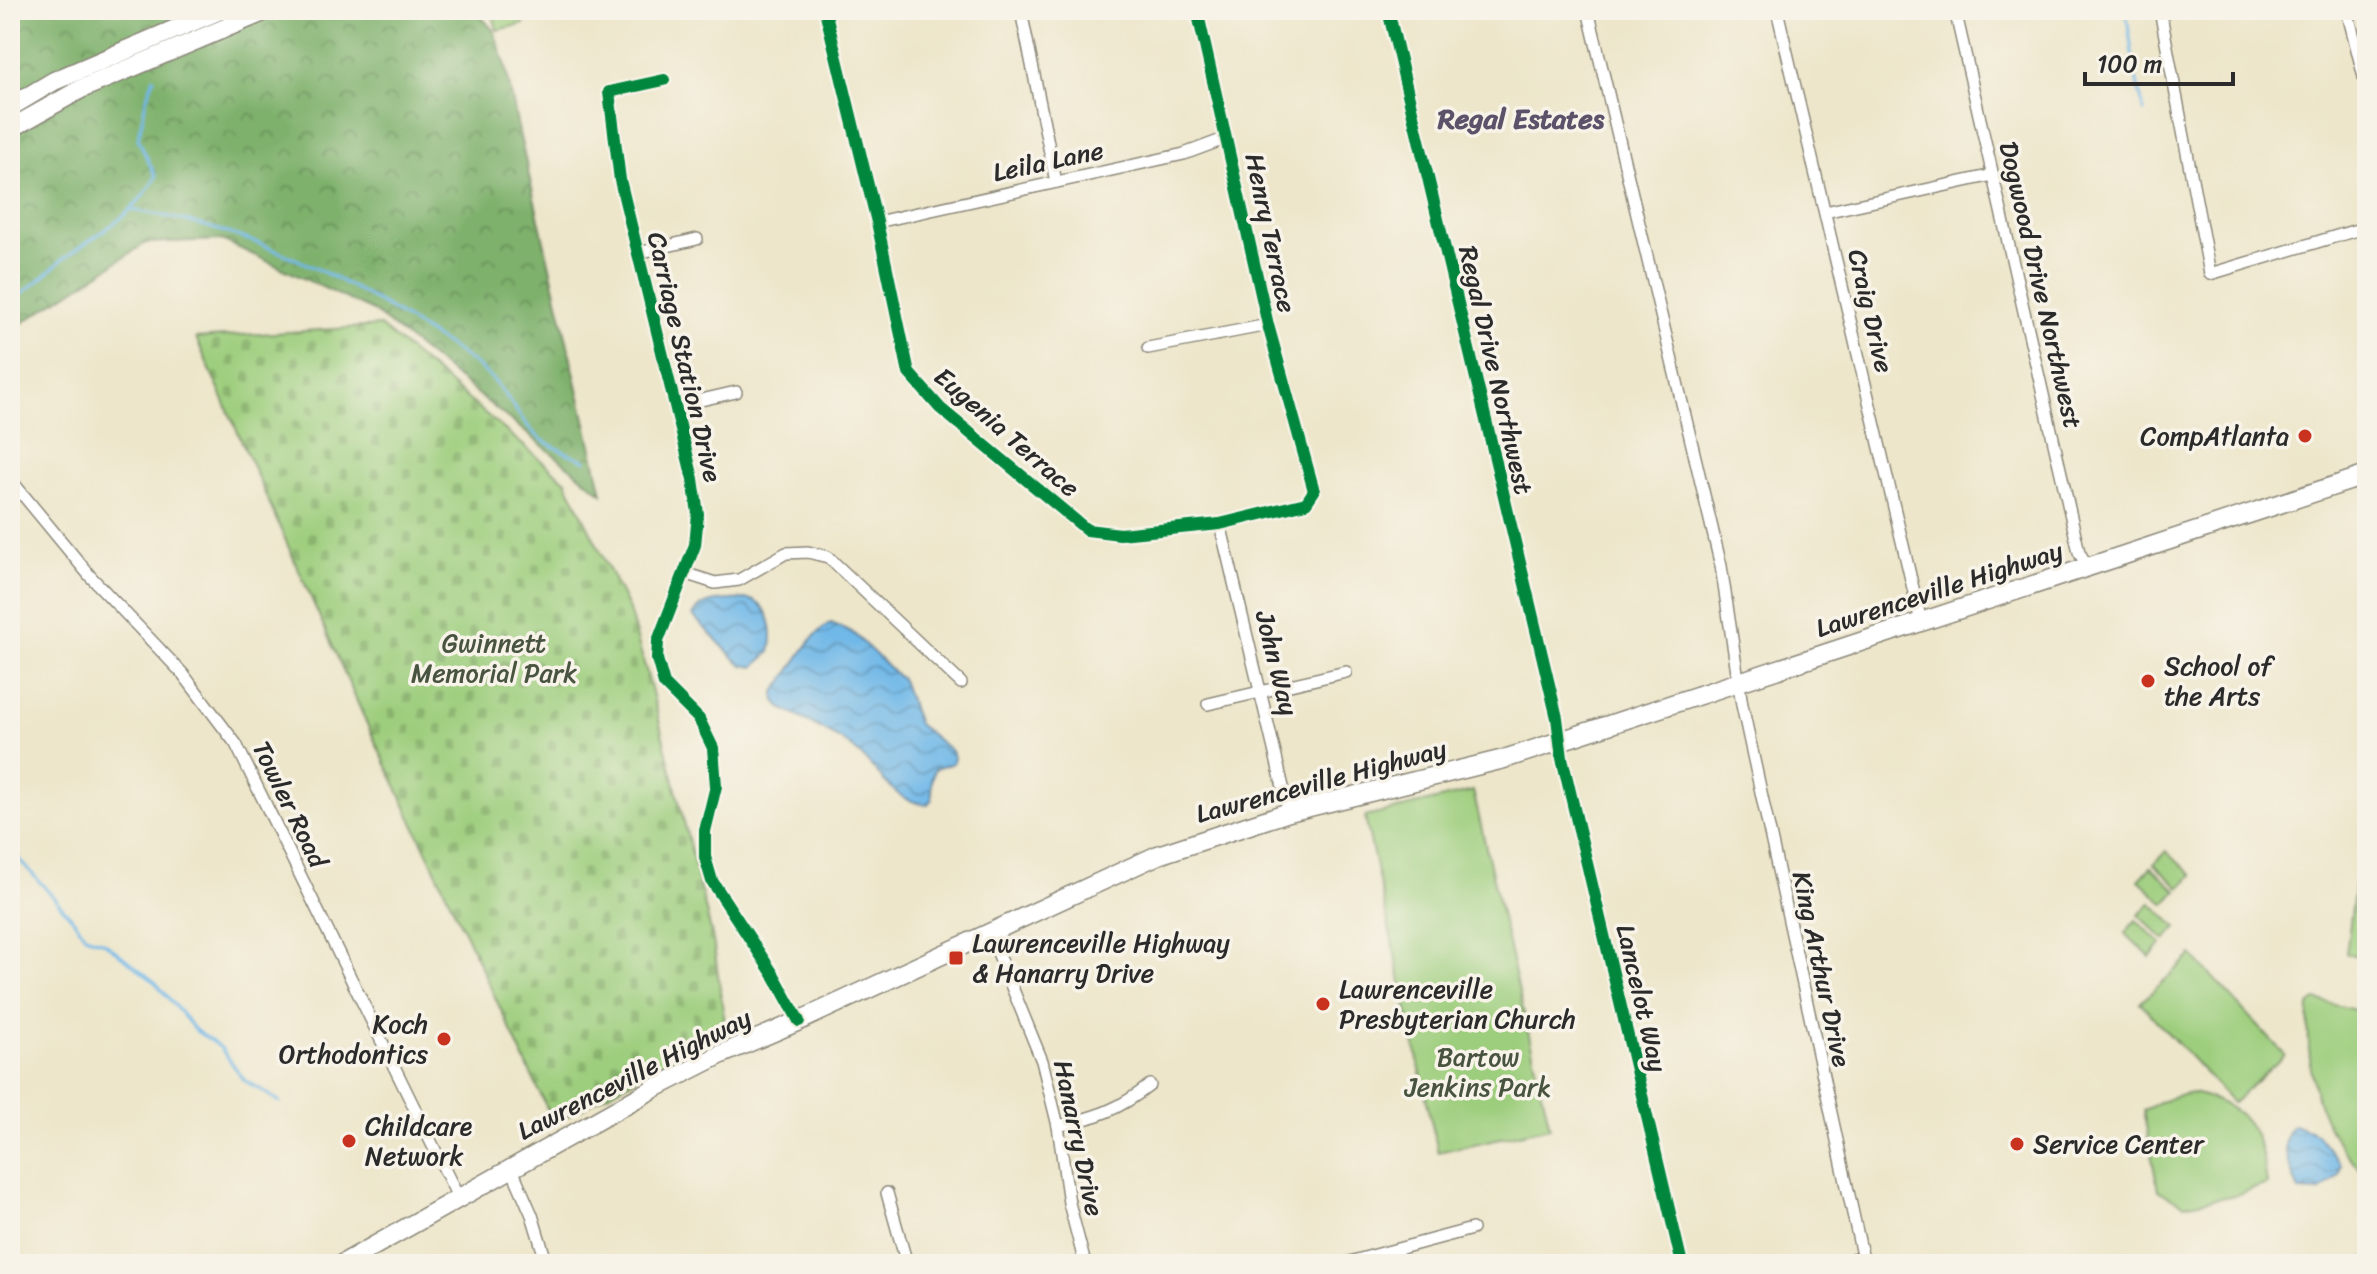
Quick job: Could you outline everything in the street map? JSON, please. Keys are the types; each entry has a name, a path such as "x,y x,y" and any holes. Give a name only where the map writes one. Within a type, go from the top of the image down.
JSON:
{"main road":[{"path":"10,107 54,81 220,10"},
{"path":"10,129 81,89 268,10"},
{"name":"Lawrenceville Highway","path":"342,1264 666,1082 1158,855 1289,812 1504,759 2367,475"}],"street":[{"name":"Eugenia Terrace","path":"825,10 877,222 909,373 940,408 1087,530 1120,534 1220,524 1306,503 1314,491 1307,465"},
{"name":"Henry Terrace","path":"1197,10 1268,325 1307,465"},
{"name":"Regal Drive Northwest","path":"1388,10 1560,741"},
{"path":"1588,10 1721,566 1739,684"},
{"name":"Craig Drive","path":"1777,10 1921,622"},
{"name":"Dogwood Drive Northwest","path":"1955,10 2079,552 2088,568"},
{"path":"2160,10 2210,274 2367,227"},
{"path":"2349,11 2367,89"},
{"path":"1022,16 1056,182"},
{"name":"Carriage Station Drive","path":"664,80 609,92 620,180 693,479 698,514 695,545 658,641 657,659 664,684 699,719 713,748 716,786 705,831 705,857 712,881 775,977 799,1021"},
{"name":"Leila Lane","path":"877,222 1184,154 1227,138"},
{"path":"1825,212 1993,175"},
{"path":"638,253 697,239"},
{"path":"1148,348 1268,325"},
{"path":"675,406 736,392"},
{"name":"Towler Road","path":"10,479 90,576 183,674 236,744 458,1197"},
{"name":"John Way","path":"1220,524 1289,812"},
{"path":"684,573 715,583 739,580 786,553 808,552 828,557 961,683"},
{"path":"1208,704 1346,672"},
{"name":"King Arthur Drive","path":"1739,684 1863,1260"},
{"name":"Lancelot Way","path":"1560,741 1682,1264"},
{"name":"Hanarry Drive","path":"990,933 1042,1061 1058,1126 1069,1203 1085,1264"},
{"path":"1058,1126 1103,1115 1126,1104 1150,1085"},
{"path":"511,1167 532,1215 547,1264"},
{"path":"887,1193 907,1264"},
{"path":"1342,1264 1472,1229"},
{"path":"1835,1264 1863,1260"}],"green space":[{"path":"10,10 475,10 494,31 505,63 602,493 373,311 222,240 146,243 10,331"},
{"path":"492,10 520,10 524,24 497,30"},
{"name":"Gwinnett Memorial Park","path":"380,326 566,481 629,610 713,940 726,1030 554,1123 367,724 196,338"},
{"name":"Bartow Jenkins Park","path":"1473,791 1550,1127 1438,1152 1365,817"},
{"path":"2166,851 2192,875 2180,888 2154,864"},
{"path":"2151,867 2177,891 2165,904 2139,880"},
{"path":"2355,883 2367,884 2367,957 2346,954"},
{"path":"2151,903 2177,927 2165,940 2139,915"},
{"path":"2136,920 2162,944 2150,957 2125,933"},
{"path":"2192,955 2285,1055 2233,1103 2140,1003"},
{"path":"2315,1000 2367,1013 2367,1175 2335,1138 2317,1098 2308,1029 2309,1005"},
{"path":"2193,1093 2227,1106 2248,1124 2260,1149 2267,1184 2236,1195 2184,1205 2158,1190 2143,1110 2175,1096"}],"water":[{"path":"746,599 761,606 771,627 770,652 754,667 743,665 735,659 693,616 709,603"},
{"path":"831,623 852,632 902,680 918,724 950,750 954,757 953,763 935,769 932,800 928,804 903,797 849,745 781,708 775,701 775,692 801,654 816,634"},
{"path":"2294,1125 2317,1134 2341,1164 2339,1175 2320,1192 2299,1191 2285,1147 2288,1131"}],"waterway":[{"path":"2126,10 2144,111"},
{"path":"10,305 59,262 124,215 156,177 138,139 154,78"},
{"path":"131,210 171,217 246,239 283,253 354,288 467,358 497,385 538,437 586,461"},
{"path":"10,849 85,936 104,942 156,983 195,1030 221,1048 244,1080 280,1102"},
{"path":"2356,1264 2367,1257"}],"railway":[{"path":"10,27 27,10"}],"cycle path":[{"path":"825,10 877,222 909,373 940,408 1087,530 1120,534 1220,524 1306,503 1314,491 1268,325 1197,10"},
{"path":"1388,10 1557,718 1562,758 1682,1264"},
{"path":"664,80 609,92 620,180 693,479 698,514 695,545 658,641 657,659 664,684 699,719 713,748 716,786 705,831 705,857 712,881 775,977 799,1021"}],"place":[{"name":"CompAtlanta","path":"2305,436"},
{"name":"School of the Arts","path":"2148,681"},
{"name":"Lawrenceville Highway & Hanarry Drive","path":"956,958"},
{"name":"Lawrenceville Presbyterian Church","path":"1323,1004"},
{"name":"Koch Orthodontics","path":"444,1039"},
{"name":"Childcare Network","path":"349,1141"},
{"name":"Service Center","path":"2017,1144"}],"district":[{"name":"Regal Estates","path":"1521,118"}]}
